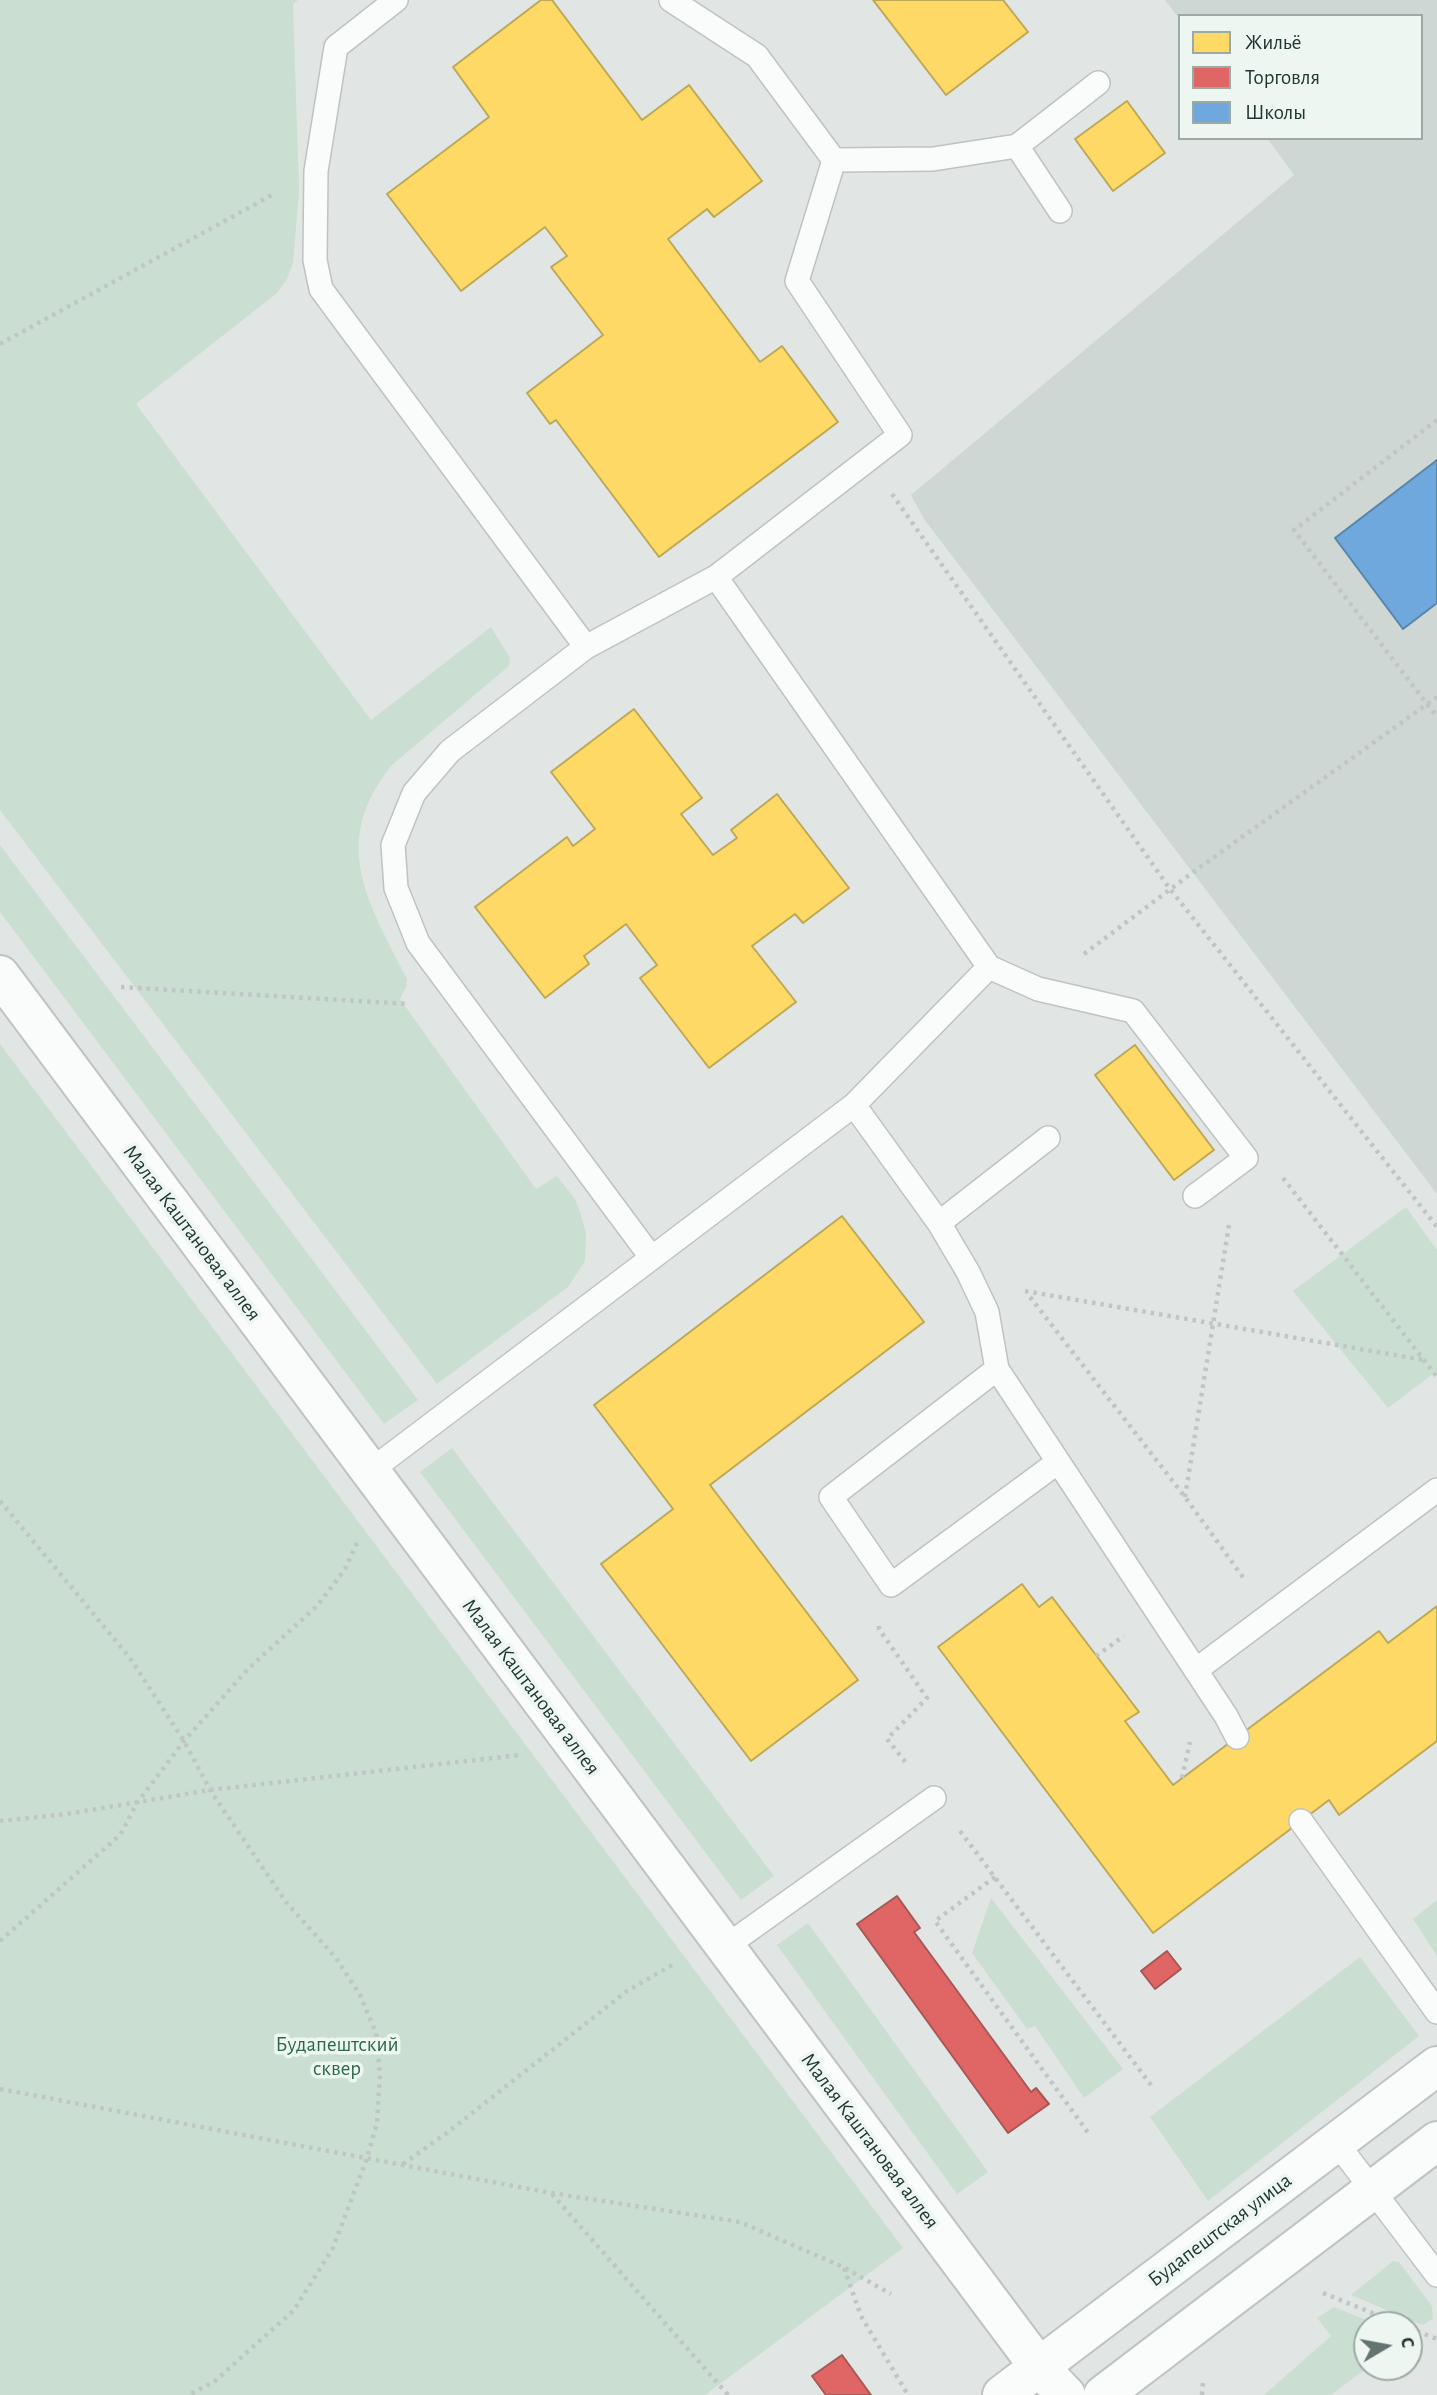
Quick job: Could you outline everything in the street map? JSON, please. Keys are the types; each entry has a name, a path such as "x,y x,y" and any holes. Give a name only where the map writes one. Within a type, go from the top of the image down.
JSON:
{"street":[{"name":"Малая Каштановая аллея","path":"0,975 1040,2367 1066,2395"},
{"name":"Будапештская улица","path":"1002,2395 1437,2066"},
{"path":"1103,2395 1437,2141"}],"lane":[{"path":"396,0 336,47 316,171 316,260 321,289 586,647"},
{"path":"671,0 757,56 834,160"},
{"path":"834,160 933,159 1017,146 1098,83"},
{"path":"1017,146 1060,211"},
{"path":"650,1256 418,943 396,888 393,845 414,793 450,751 586,647 716,576 900,435 797,281 834,160"},
{"path":"716,576 989,967 1038,989 1133,1011 1246,1157 1195,1196"},
{"path":"370,1471 650,1256 853,1105 989,967"},
{"path":"853,1105 939,1223 968,1272 987,1312 997,1369 1196,1670 1237,1737"},
{"path":"939,1223 1048,1138"},
{"path":"997,1369 831,1497 891,1585 1058,1462"},
{"path":"1196,1670 1437,1490"},
{"path":"725,1947 934,1798"},
{"path":"1301,1821 1437,2012"},
{"path":"1336,2142 1437,2275"}],"path":[{"path":"0,344 281,190"},
{"path":"1437,420 1294,530 1437,717"},
{"path":"867,459 1170,890 1437,1227"},
{"path":"1038,989 1437,697"},
{"path":"121,987 402,1004 458,998"},
{"path":"1277,1170 1437,1377"},
{"path":"1185,1497 1230,1218"},
{"path":"1270,1615 1185,1497 1025,1291 1425,1360"},
{"path":"0,1502 130,1658 184,1741 210,1790 286,1902 336,1958 360,1995 376,2033 380,2074 377,2123 334,2248 294,2310 215,2381 189,2395"},
{"path":"0,1941 120,1835 137,1803 184,1741 248,1669 318,1605 345,1569 358,1540"},
{"path":"891,1585 878,1629 928,1698 887,1739 995,1877 1151,2085"},
{"path":"0,1821 67,1814 210,1790 531,1754"},
{"path":"995,1877 935,1921 1089,2134"},
{"path":"402,2165 627,1992 685,1960"},
{"path":"0,2089 551,2193 740,2222 844,2267 891,2294"},
{"path":"551,2193 728,2395"},
{"path":"844,2267 861,2316 908,2395"},
{"path":"1323,2292 1368,2311"}],"shaded area":[{"path":"1165,0 1437,0 1437,1194 924,519 911,495 1294,175 1268,140 1423,140 1423,14 1178,14 1178,17"}],"green space":[{"path":"0,0 298,0 293,4 299,191 293,263 287,279 277,293 136,404 371,720 491,627 510,658 509,666 392,765 373,794 362,821 359,847 361,873 380,924 407,979 400,999 536,1189 557,1176 575,1199 586,1233 585,1261 568,1287 437,1384 0,810"},
{"path":"0,845 418,1400 384,1424 0,912"},
{"name":"Будапештский сквер","path":"0,1044 903,2248 705,2395 0,2395"},
{"path":"1406,1207 1437,1250 1437,1371 1388,1408 1293,1291"},
{"path":"452,1448 774,1876 741,1900 420,1472"},
{"path":"991,1898 1123,2069 1084,2098 1035,2026 1027,2029 972,1953"},
{"path":"1437,1900 1437,1956 1413,1919"},
{"path":"808,1923 988,2172 957,2194 777,1945"},
{"path":"1360,1957 1419,2036 1208,2201 1150,2117"},
{"path":"1393,2261 1399,2262 1432,2306 1433,2319 1423,2324 1423,2311 1389,2311 1351,2295"},
{"path":"1334,2307 1353,2315 1353,2378 1331,2395 1264,2395 1331,2336 1317,2318"}],"building: Жильё":[{"path":"541,0 552,0 642,120 689,85 762,181 714,217 707,209 668,239 760,362 782,346 838,422 659,557 556,420 550,424 527,393 603,335 551,267 567,256 545,227 461,291 387,194 489,117 453,67"},
{"path":"873,0 1003,0 1028,32 946,95"},
{"path":"1127,101 1165,153 1113,191 1075,139"},
{"path":"634,709 702,798 681,814 713,855 737,838 731,830 777,794 849,888 803,923 795,914 752,946 796,1002 709,1068 640,978 657,965 626,924 584,956 589,964 545,998 475,907 567,837 573,846 595,829 551,772"},
{"path":"1135,1045 1214,1150 1174,1180 1095,1075"},
{"path":"842,1216 924,1322 710,1485 858,1680 751,1761 601,1564 673,1509 594,1405"},
{"path":"1022,1584 1039,1607 1052,1597 1139,1712 1125,1721 1173,1785 1379,1631 1388,1643 1437,1606 1437,1741 1339,1815 1329,1800 1153,1933 938,1647"}],"building: Торговля":[{"path":"897,1896 920,1928 914,1932 1031,2092 1036,2088 1049,2104 1008,2133 857,1924"},
{"path":"1167,1951 1181,1969 1155,1989 1141,1971"},
{"path":"842,2355 871,2395 826,2395 812,2376"}],"building: Школы":[{"path":"1437,460 1437,603 1403,629 1335,538"}]}
